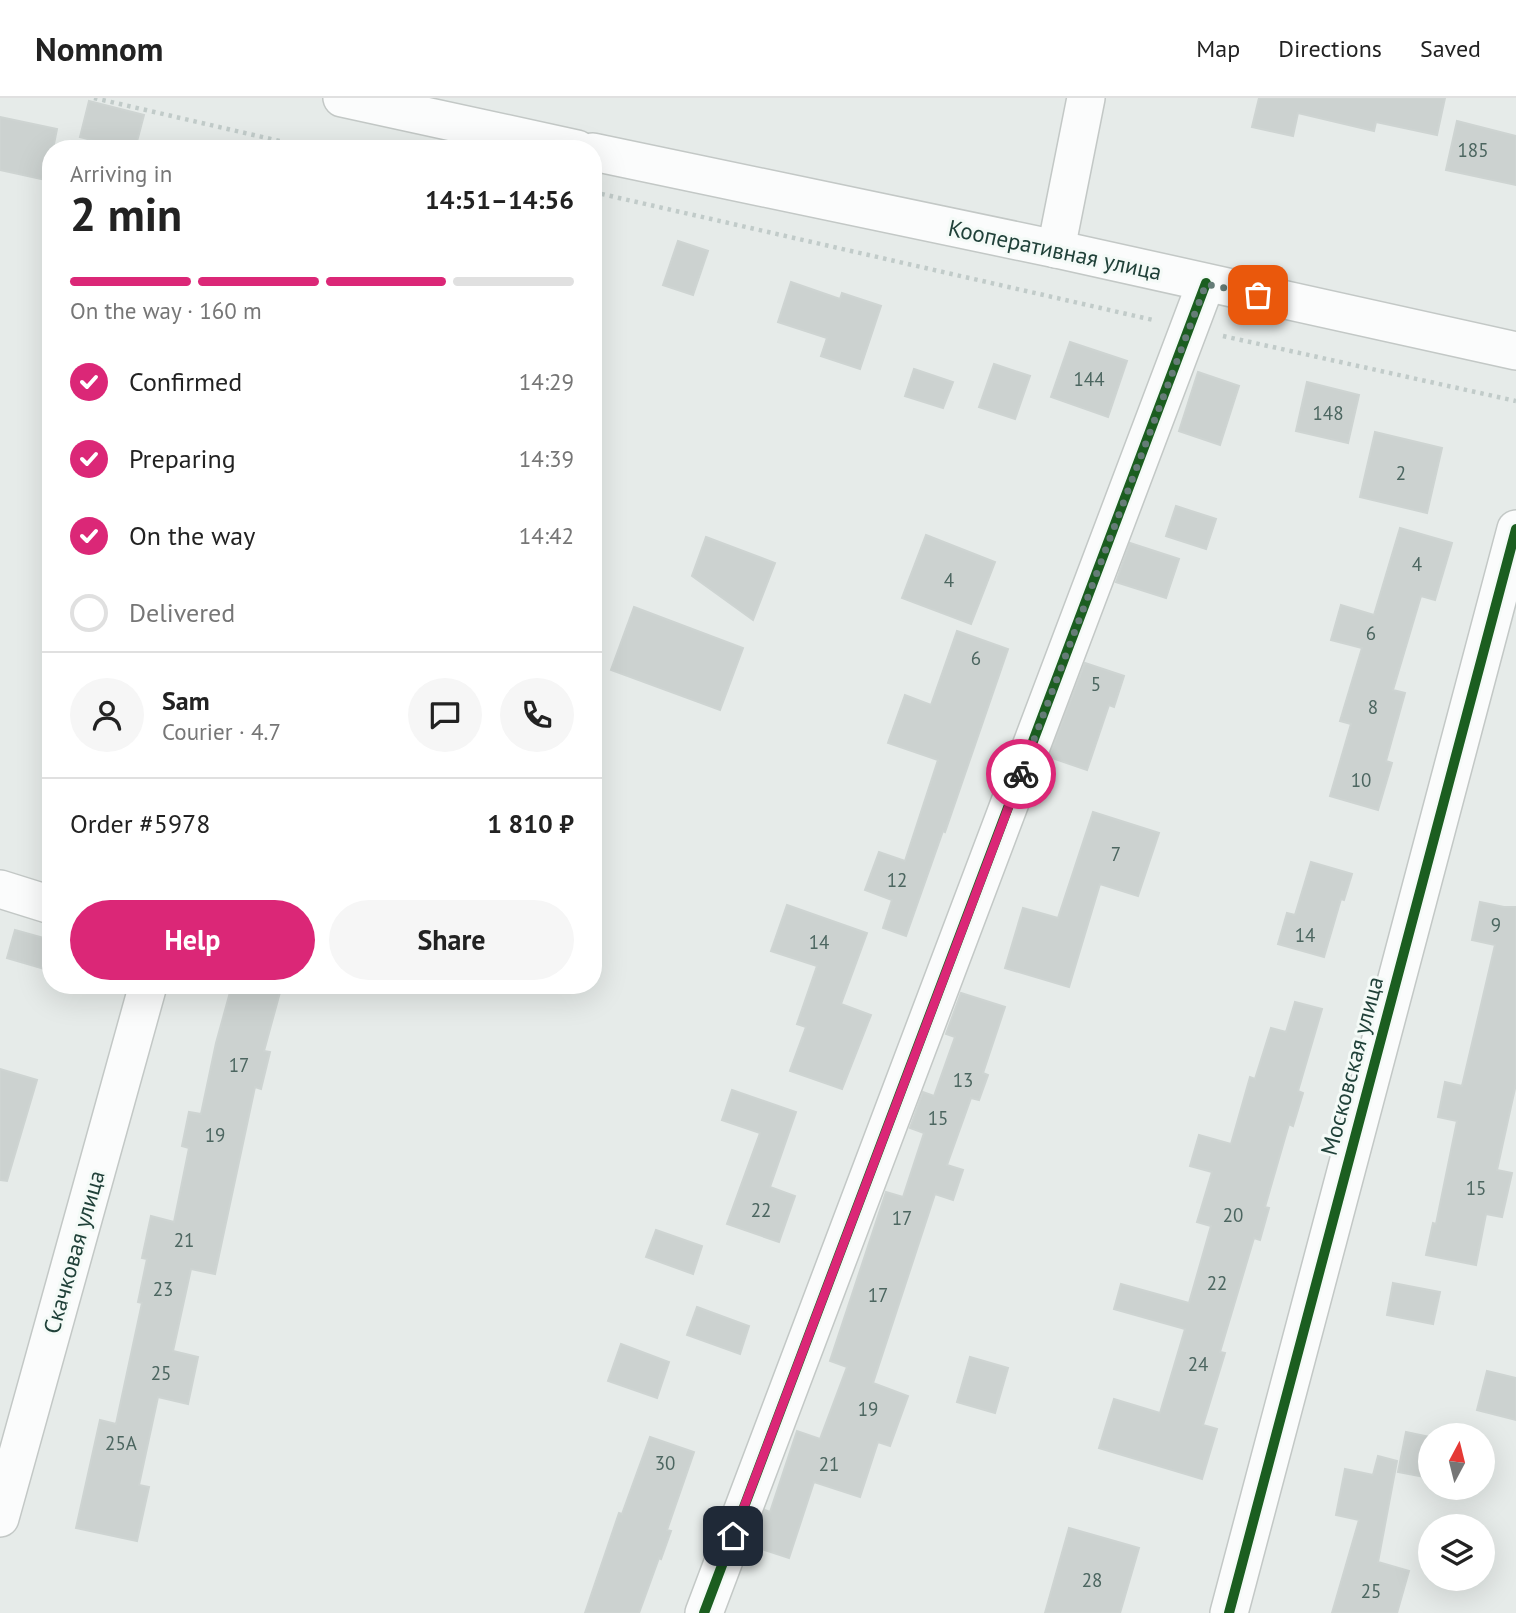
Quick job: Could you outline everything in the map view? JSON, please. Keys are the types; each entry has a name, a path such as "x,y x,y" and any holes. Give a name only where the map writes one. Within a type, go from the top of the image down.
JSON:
{"street":[{"path":"342,98 472,138 491,140"},
{"path":"1056,249 1086,98"},
{"name":"Кооперативная улица","path":"602,154 1056,249 1516,351"},
{"path":"704,1613 1206,284"},
{"name":"Московская улица","path":"1229,1613 1516,529"},
{"path":"0,889 42,902"},
{"name":"Скачковая улица","path":"0,1518 146,994"}],"path":[{"path":"94,98 274,140"},
{"path":"602,194 1516,401"}],"building":[{"path":"1259,98 1445,98 1437,135 1376,122 1374,131 1298,113 1293,136 1252,127"},
{"path":"89,101 144,115 137,140 91,140 80,137"},
{"path":"0,117 57,129 55,140 42,140 42,179 0,170"},
{"path":"1457,121 1516,136 1516,185 1446,170"},
{"path":"678,241 708,251 693,295 663,285"},
{"path":"791,282 840,299 842,293 881,306 860,369 821,356 827,338 778,322"},
{"path":"1070,342 1127,361 1108,417 1051,397"},
{"path":"994,364 1030,376 1015,419 979,407"},
{"path":"914,369 953,382 943,408 905,396"},
{"path":"1198,372 1239,386 1220,445 1179,431"},
{"path":"1307,382 1359,395 1348,443 1296,431"},
{"path":"1375,432 1442,448 1427,513 1360,497"},
{"path":"1176,506 1216,519 1206,549 1166,536"},
{"path":"1400,528 1452,543 1435,600 1421,596 1393,690 1405,693 1386,761 1392,763 1378,810 1330,796 1351,724 1340,721 1362,648 1331,640 1341,605 1374,615"},
{"path":"926,535 995,562 971,624 902,598"},
{"path":"706,537 775,563 753,620 692,576"},
{"path":"1130,543 1179,559 1166,598 1116,582"},
{"path":"634,607 743,648 720,710 611,670"},
{"path":"957,631 1008,649 906,936 883,928 892,900 865,890 879,852 905,861 938,760 888,743 905,695 931,705"},
{"path":"1085,663 1124,676 1114,707 1109,705 1087,770 1049,757"},
{"path":"1093,812 1159,833 1138,896 1100,884 1069,987 1005,968 1023,908 1058,918"},
{"path":"1311,862 1352,874 1344,900 1341,899 1324,957 1278,944 1287,913 1295,915"},
{"path":"1480,902 1516,907 1516,1084 1497,1170 1512,1173 1502,1217 1486,1214 1476,1265 1426,1255 1433,1223 1436,1224 1457,1121 1438,1117 1445,1082 1462,1086 1495,945 1472,940"},
{"path":"787,905 867,933 841,1004 871,1015 842,1089 790,1071 806,1027 797,1024 817,966 771,951"},
{"path":"15,930 42,938 42,968 7,958"},
{"path":"961,993 1005,1007 983,1073 988,1075 979,1100 971,1098 947,1165 963,1170 953,1200 935,1194 873,1383 908,1396 890,1446 878,1442 860,1497 814,1482 789,1558 752,1546 765,1510 770,1512 797,1431 820,1439 847,1367 830,1361 886,1192 903,1197 924,1133 910,1128 923,1092 934,1096 955,1037 946,1034"},
{"path":"230,994 280,994 264,1051 270,1052 261,1089 255,1087 215,1274 191,1269 173,1351 198,1357 188,1404 158,1397 139,1485 149,1487 137,1541 76,1528 100,1420 116,1424 142,1303 138,1302 147,1259 142,1258 151,1216 174,1222 189,1148 182,1146 189,1112 201,1114"},
{"path":"1295,1002 1322,1009 1298,1091 1303,1093 1293,1126 1289,1124 1265,1207 1269,1208 1260,1240 1254,1238 1220,1352 1225,1353 1203,1425 1217,1429 1202,1479 1099,1448 1114,1399 1160,1413 1185,1329 1114,1309 1121,1284 1189,1303 1211,1226 1197,1222 1212,1172 1190,1166 1199,1135 1231,1144 1250,1077 1255,1079 1271,1028 1286,1032"},
{"path":"0,1069 37,1080 7,1181 0,1180"},
{"path":"732,1090 796,1112 770,1187 795,1196 779,1242 727,1224 760,1133 722,1120"},
{"path":"656,1230 702,1246 693,1274 646,1257"},
{"path":"1393,1283 1440,1292 1433,1324 1387,1315"},
{"path":"697,1307 749,1326 740,1354 687,1335"},
{"path":"621,1344 669,1362 657,1398 608,1381"},
{"path":"970,1357 1008,1368 995,1413 957,1402"},
{"path":"1487,1371 1516,1378 1516,1420 1477,1410"},
{"path":"1406,1432 1418,1434 1418,1476 1398,1472"},
{"path":"650,1437 694,1452 667,1530 671,1531 661,1559 659,1558 639,1613 585,1613 619,1513 622,1514"},
{"path":"1378,1456 1397,1461 1378,1562 1409,1571 1397,1613 1332,1613 1359,1520 1336,1515 1345,1469 1373,1475"},
{"path":"1069,1528 1139,1548 1120,1613 1045,1613"}],"cycle path":[{"path":"704,1613 1206,283"},
{"path":"1229,1613 1516,529"}],"way so far":[{"path":"1021,774 1206,284 1258,295"}],"route":[{"path":"733,1536 1021,774"}]}
